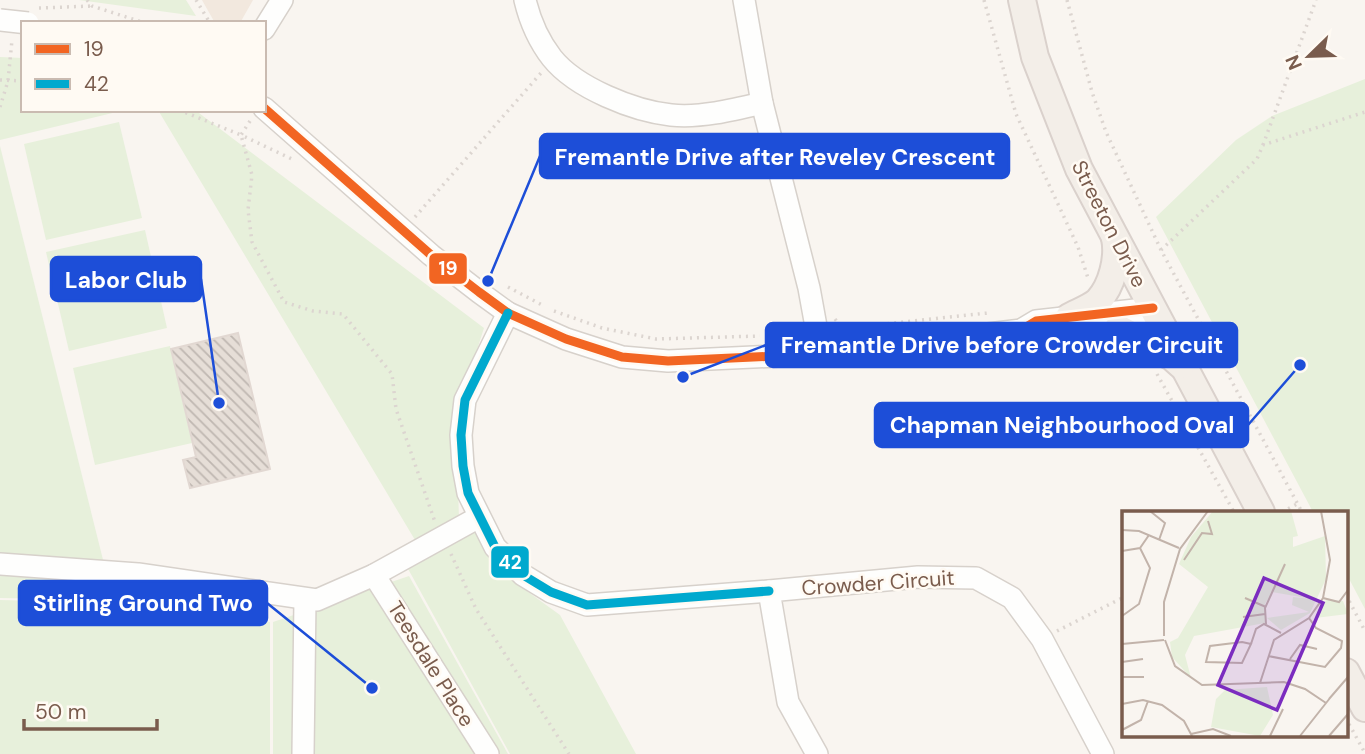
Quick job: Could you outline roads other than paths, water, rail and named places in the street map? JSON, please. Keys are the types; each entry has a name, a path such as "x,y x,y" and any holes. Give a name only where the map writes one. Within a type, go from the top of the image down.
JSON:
{"main road":[{"name":"Streeton Drive","path":"1022,0 1035,57 1079,169 1260,511"},
{"path":"1069,317 1097,302 1103,294 1115,264 1114,235"},
{"path":"1118,328 1172,357 1185,369"},
{"path":"1348,676 1365,708"}],"street":[{"path":"266,27 282,0"},
{"path":"525,0 530,22 553,59 581,83 628,105 672,115 727,111 762,103"},
{"path":"744,0 762,103 821,354"},
{"path":"266,110 431,255 509,313 566,338 622,357 668,361 821,354 1021,330 1036,321 1069,317 1157,316 1158,323 1038,337 1021,330"},
{"name":"Crowder Circuit","path":"509,313 465,400 461,435 468,494 495,547 523,575 551,592 587,605 918,577 976,578 1012,598 1042,639 1103,754"},
{"path":"0,565 138,574 317,600 374,575 479,517"},
{"name":"Teesdale Place","path":"374,575 488,754"},
{"name":"Crowder Circuit","path":"769,591 788,702 817,754"},
{"path":"303,754 305,599"}],"place":[{"name":"Fremantle Drive after Reveley Crescent","path":"488,281"},
{"name":"Chapman Neighbourhood Oval","path":"1300,365"},
{"name":"Fremantle Drive before Crowder Circuit","path":"683,377"},
{"name":"Labor Club","path":"219,403"},
{"name":"Stirling Ground Two","path":"372,688"}]}
